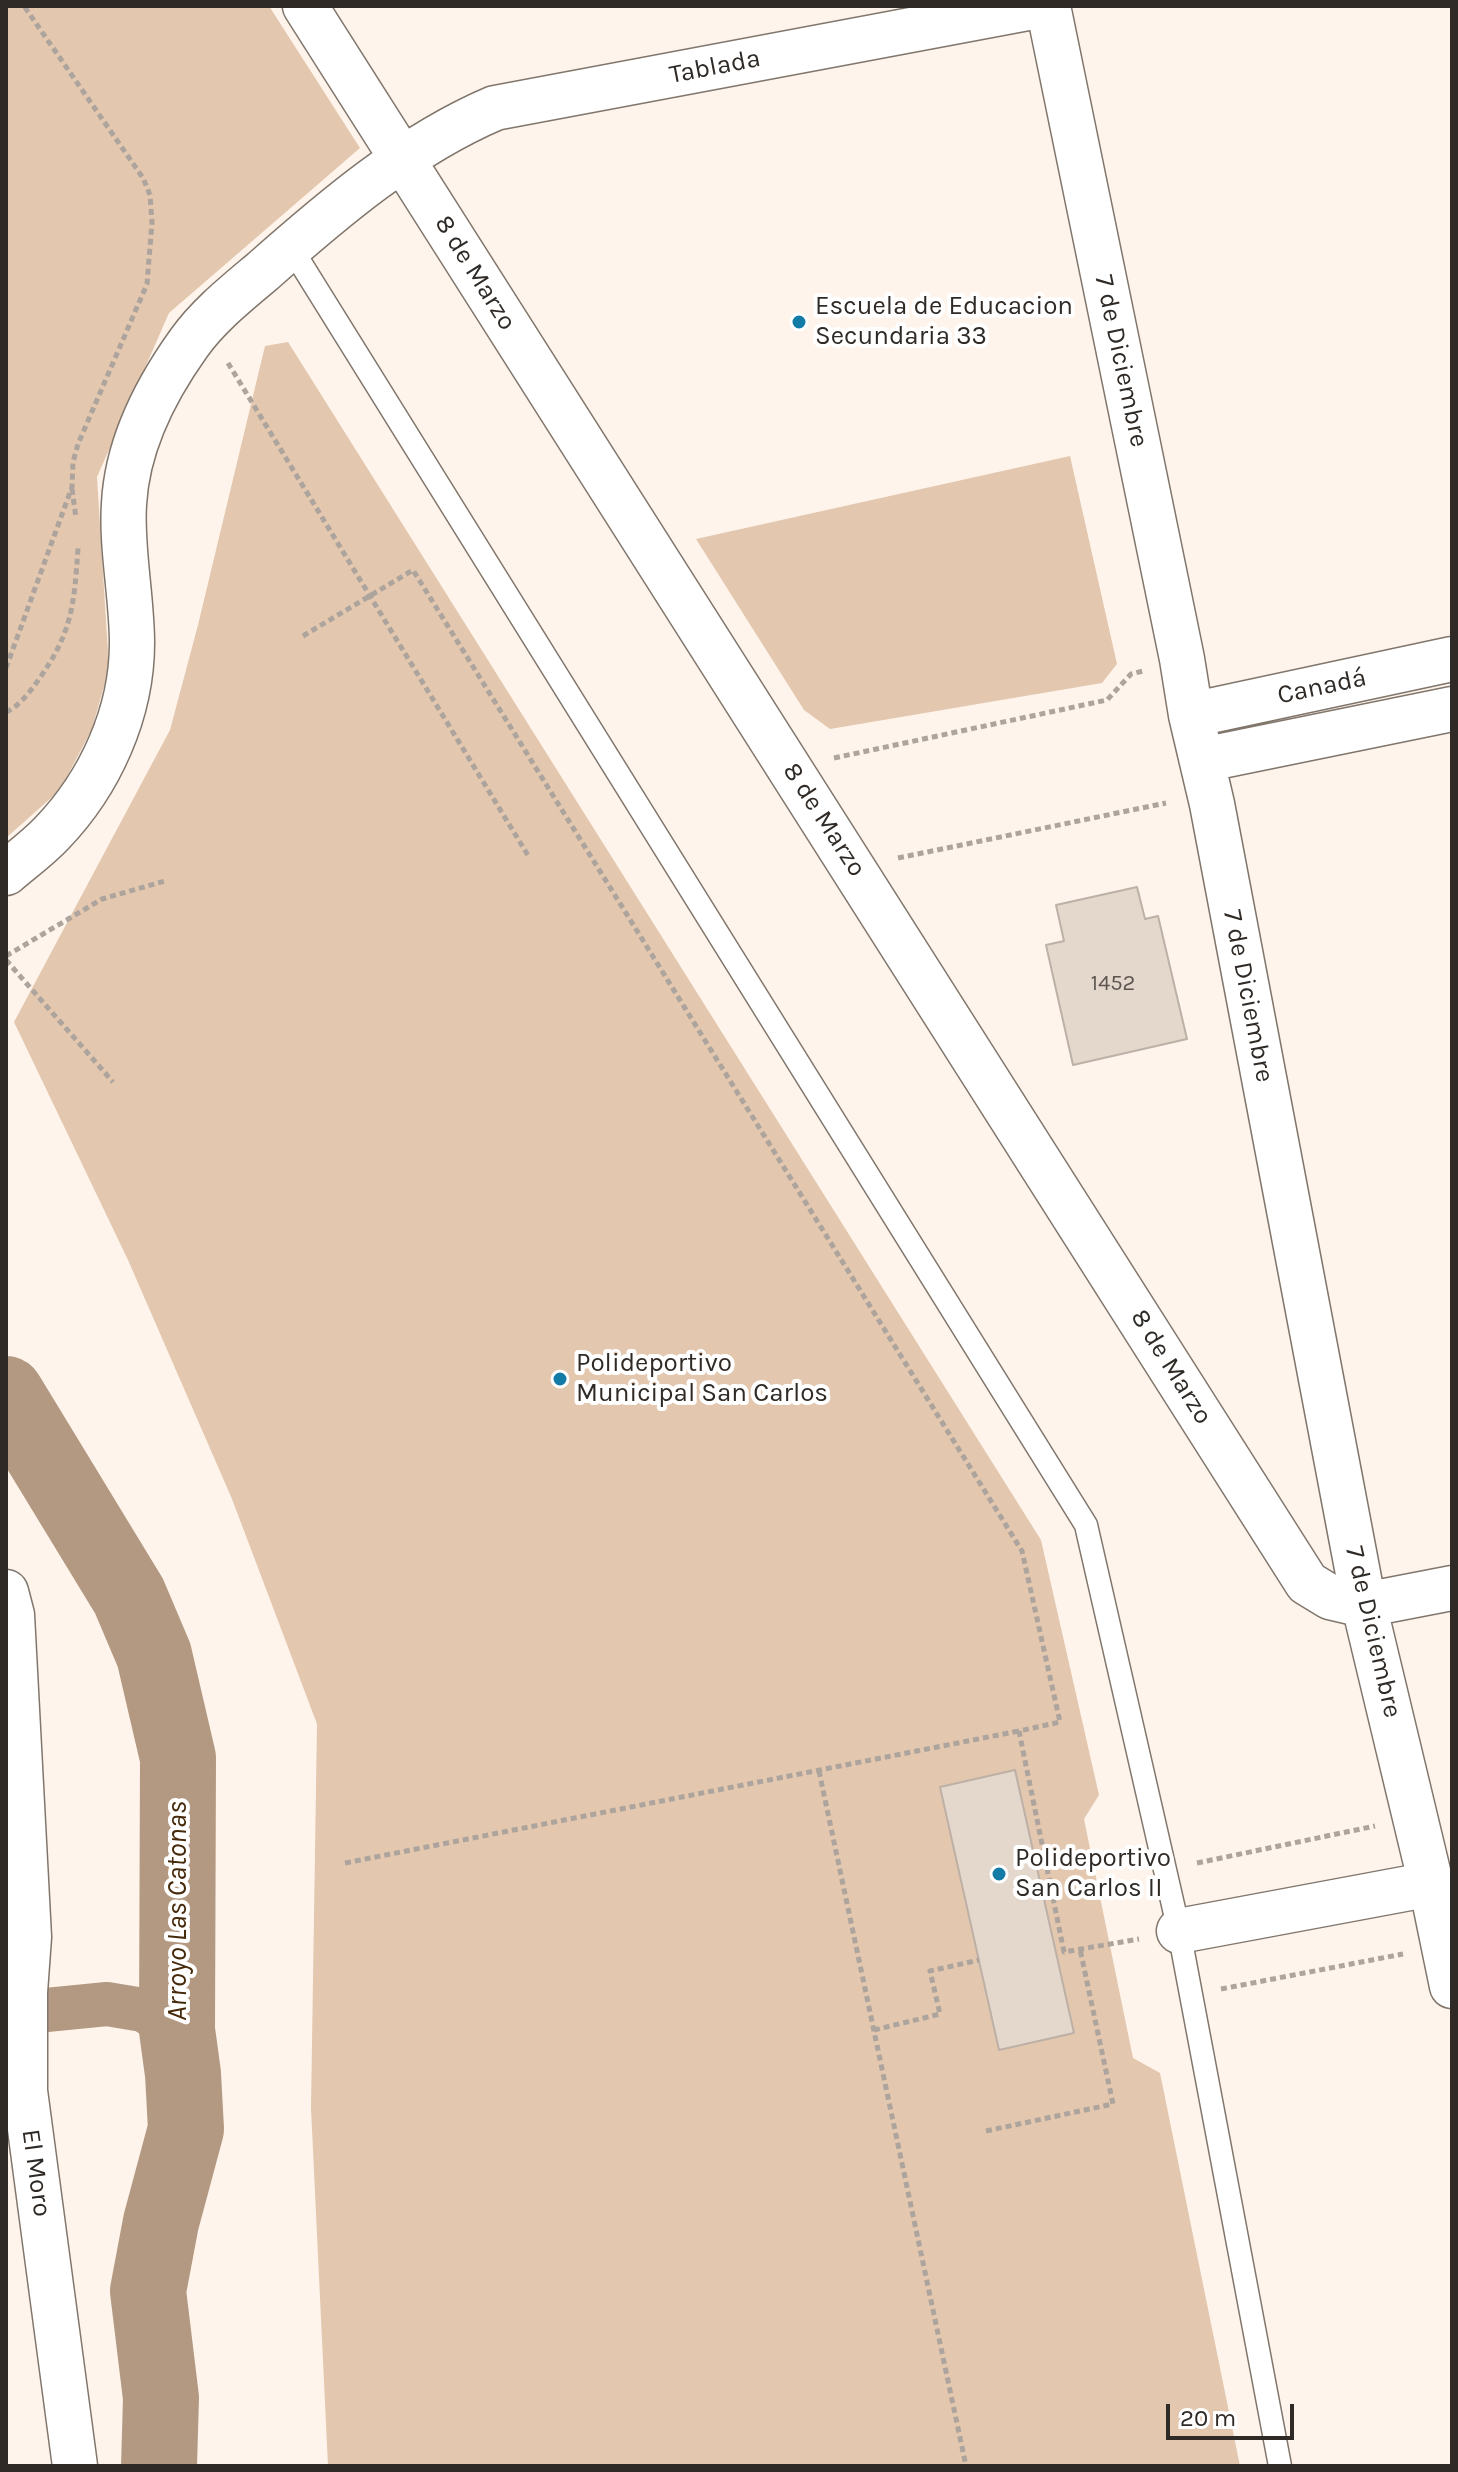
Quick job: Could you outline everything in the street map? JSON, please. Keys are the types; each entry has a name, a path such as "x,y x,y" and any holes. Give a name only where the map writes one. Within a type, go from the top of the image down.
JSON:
{"street":[{"name":"8 de Marzo","path":"305,6 1307,1583 1330,1597 1364,1605"},
{"name":"Tablada","path":"6,873 52,833 84,793 106,756 129,689 132,644 124,503 133,456 162,383 205,325 290,246 402,158 461,122 495,108 1039,6"},
{"name":"7 de Diciembre","path":"1048,6 1191,715 1212,804 1364,1605 1416,1817 1448,1966"},
{"name":"Canadá","path":"1191,715 1452,659"},
{"name":"Canadá","path":"1202,760 1452,709"},
{"path":"1364,1605 1452,1588"},
{"name":"El Moro","path":"6,1592 12,1615 17,1940 26,2013 16,2093 75,2466"},
{"path":"1179,1931 1431,1884"}],"lane":[{"path":"290,246 1086,1525 1179,1931 1280,2466"}],"path":[{"path":"24,6 143,178 150,195 152,245 147,284 73,462 72,487 77,524"},
{"path":"205,325 529,857"},
{"path":"6,668 72,487"},
{"path":"6,712 38,680 68,630 75,603 77,535"},
{"path":"303,636 413,570 1022,1551 1060,1722 345,1863"},
{"path":"790,768 1107,700 1131,674 1182,659"},
{"path":"854,867 1163,803 1212,804"},
{"path":"113,1082 6,958 102,899 165,881"},
{"path":"1019,1731 1064,1952 1179,1931"},
{"path":"819,1771 966,2466"},
{"path":"1165,1869 1416,1817"},
{"path":"986,2131 1113,2104 1080,1949"},
{"path":"874,2030 940,2014 930,1971 979,1960"},
{"path":"1192,1995 1448,1966"}],"shaded area":[{"path":"6,6 269,6 360,148 169,313 97,477 109,668 92,729 60,790 6,838"},
{"name":"Polideportivo Municipal San Carlos","path":"288,342 1041,1540 1099,1795 1084,1819 1133,2058 1160,2073 1240,2466 328,2466 311,2108 317,1724 232,1499 128,1260 14,1022 170,730 265,346"},
{"path":"1070,456 1117,664 1102,683 830,729 804,710 696,539"}],"building":[{"path":"1137,887 1145,919 1158,916 1187,1039 1073,1065 1046,945 1064,941 1056,905"},
{"name":"Polideportivo San Carlos II","path":"1015,1770 1074,2033 999,2050 940,1787"}],"waterway":[{"name":"Arroyo Las Catonas","path":"6,1394 129,1596 154,1655 178,1758 177,2030 186,2129 161,2222 148,2291 161,2398 159,2466"},
{"path":"6,2014 107,2004 143,2010 177,2030"}],"place":[{"name":"Escuela de Educacion Secundaria 33","path":"799,322"},
{"name":"Polideportivo Municipal San Carlos","path":"560,1379"},
{"name":"Polideportivo San Carlos II","path":"999,1874"}]}
